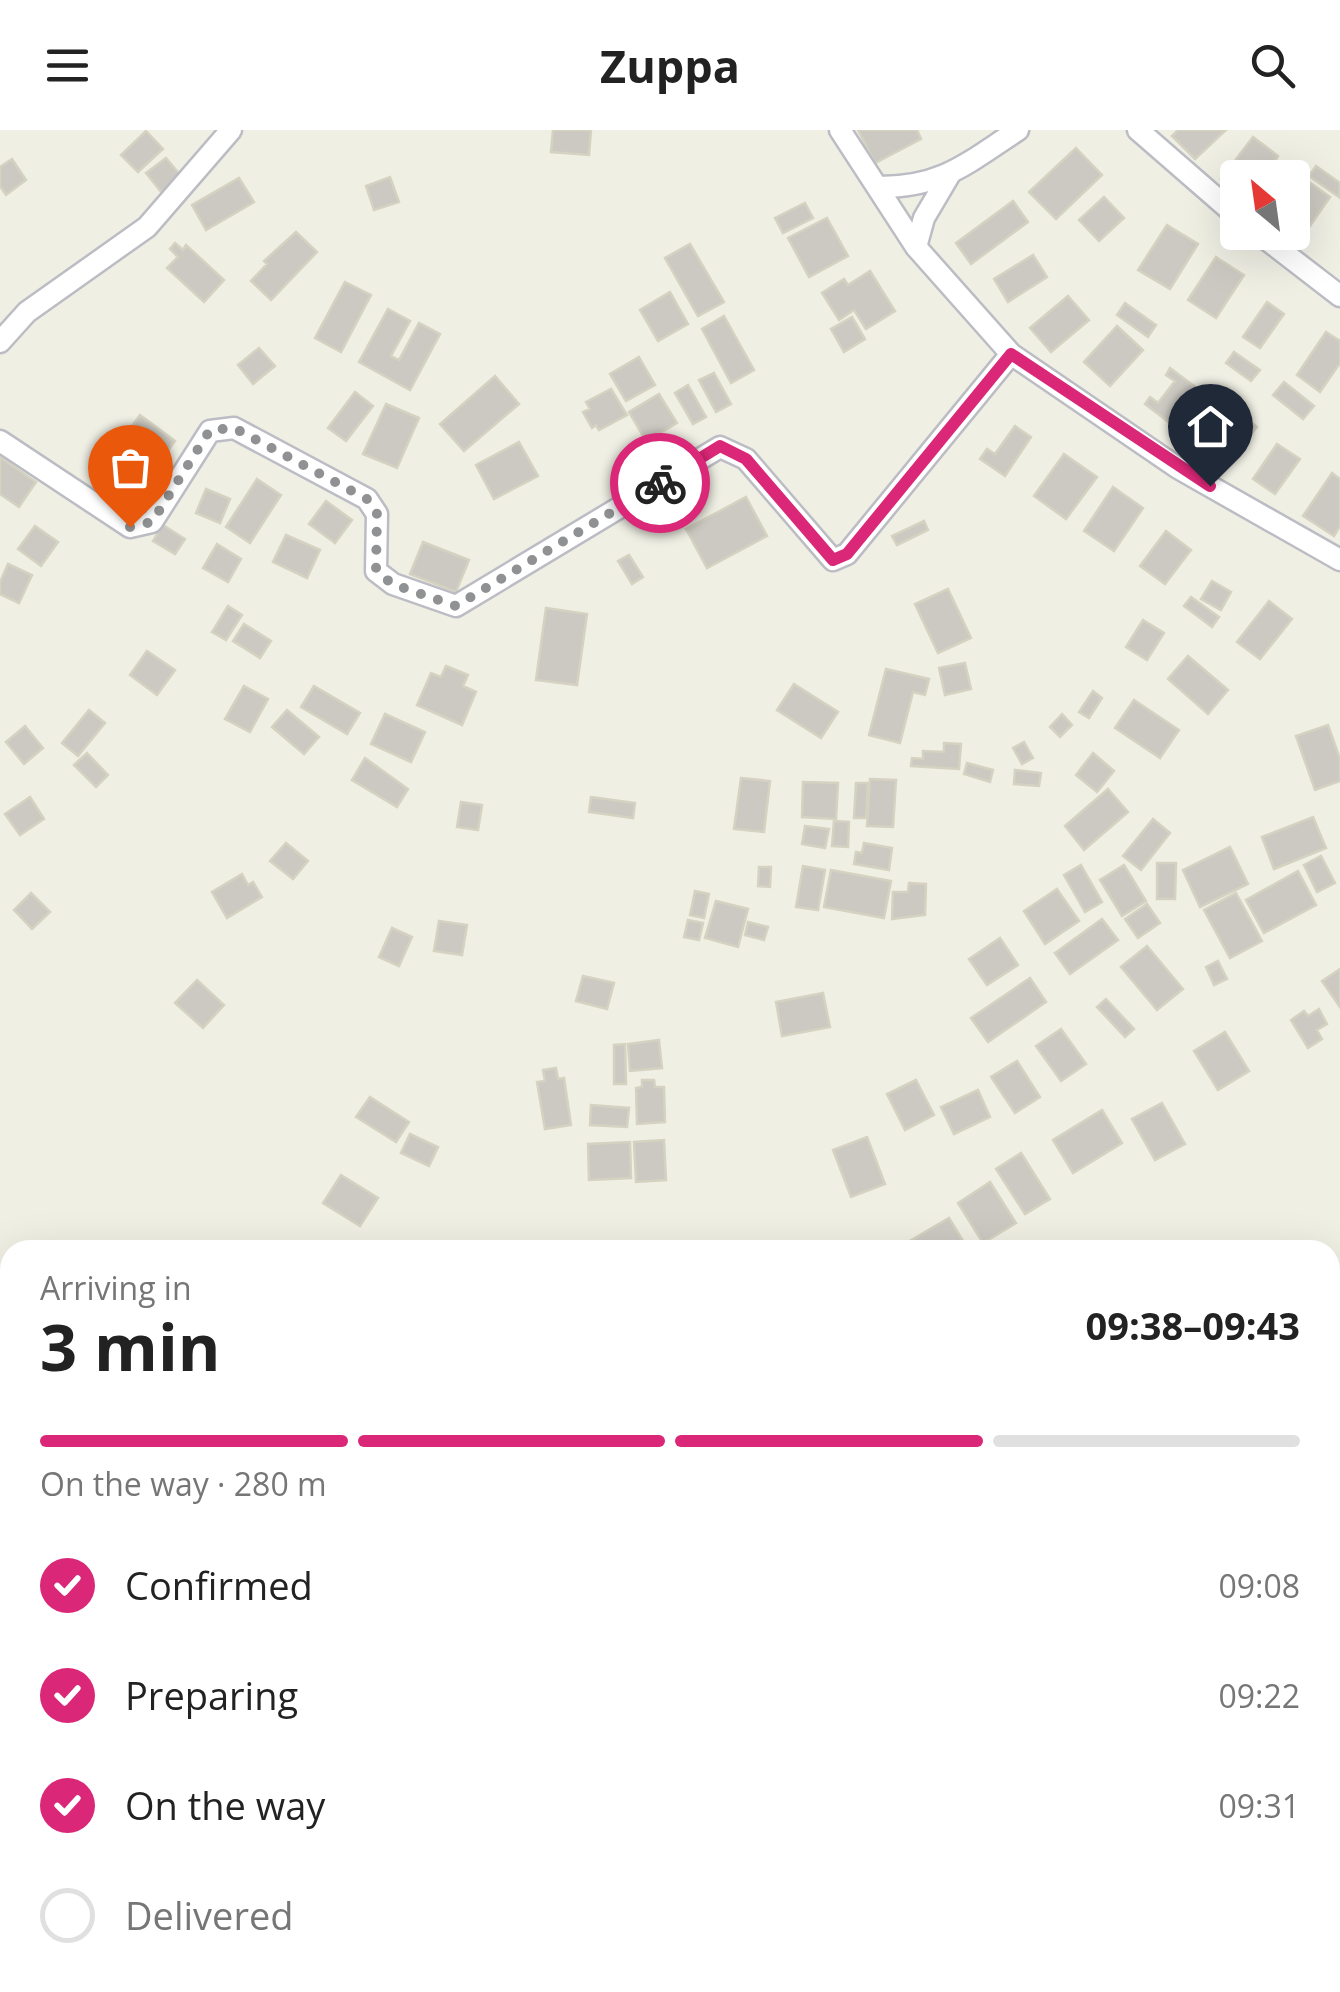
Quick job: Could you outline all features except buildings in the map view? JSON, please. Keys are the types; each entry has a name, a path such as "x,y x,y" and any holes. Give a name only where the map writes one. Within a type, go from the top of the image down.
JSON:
{"street":[{"path":"0,342 27,312 147,226 231,130"},
{"path":"840,130 916,247 1011,354 1178,468 1340,560"},
{"path":"877,187 915,188 950,174 1018,130"},
{"path":"1138,130 1220,201"},
{"path":"916,247 924,218 950,174"},
{"path":"1280,250 1340,296"},
{"path":"0,442 130,527 152,522 210,430 234,428 367,499 377,514 376,570 392,584 456,606 720,446 746,459 833,560 838,559 847,554 1011,354"}],"way so far":[{"path":"130,527 152,522 210,430 234,428 367,499 377,514 376,570 382,578 456,606 660,483"}],"route":[{"path":"660,483 720,446 733,450 746,459 833,560 838,559 847,554 1011,354 1210,486"}]}
